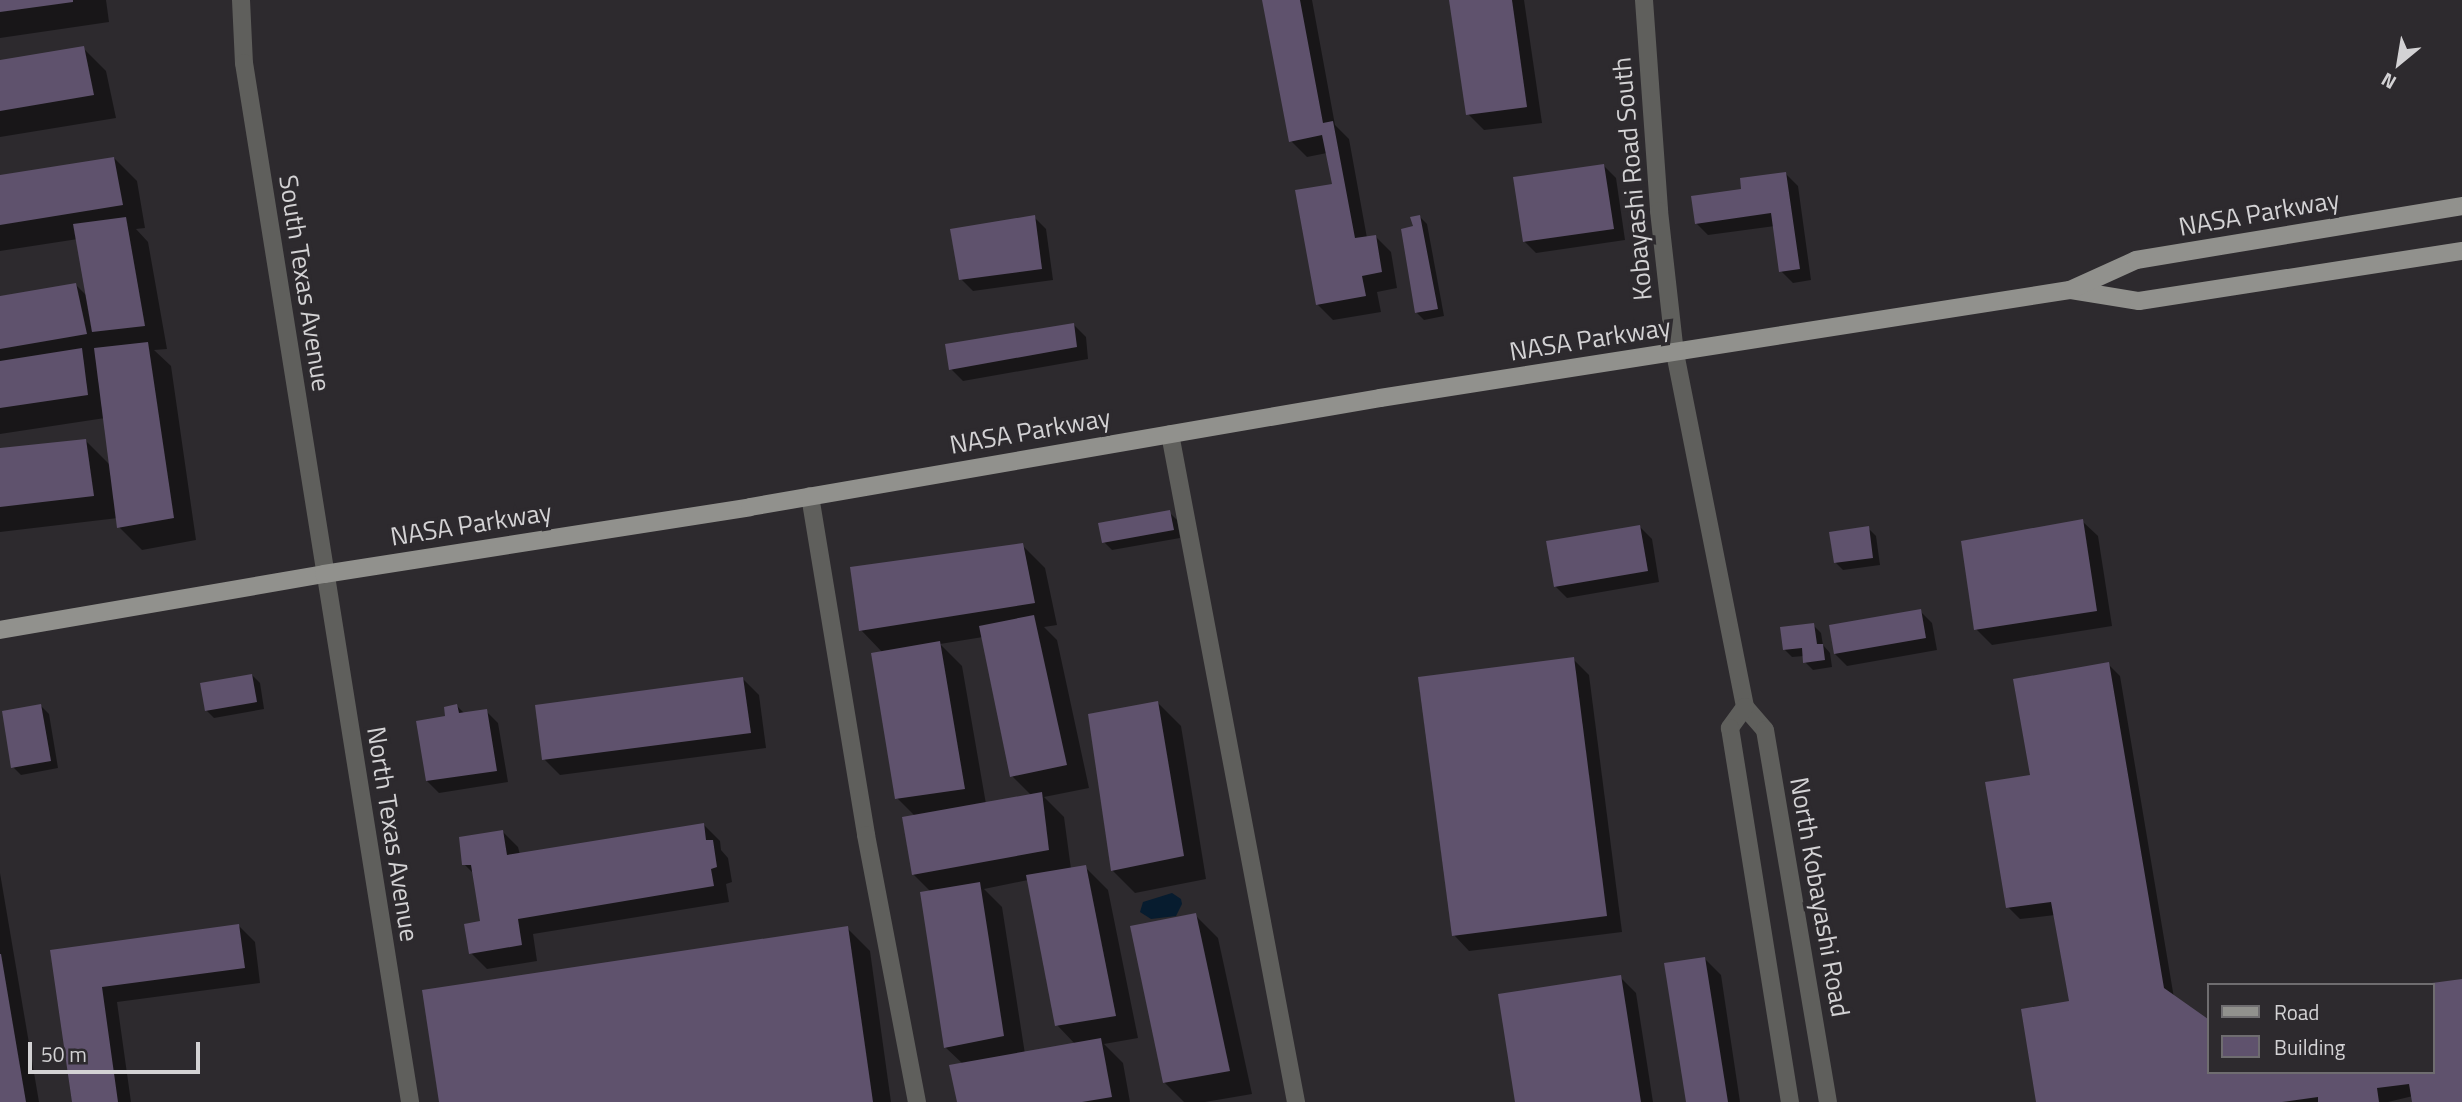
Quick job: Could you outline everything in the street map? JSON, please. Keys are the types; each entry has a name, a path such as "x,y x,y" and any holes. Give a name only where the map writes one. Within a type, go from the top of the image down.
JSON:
{"main road":[{"name":"NASA Parkway","path":"0,629 1822,327 2070,290 2136,261 2462,206"},
{"name":"NASA Parkway","path":"2070,290 2139,301 2462,251"}],"street":[{"name":"South Texas Avenue","path":"241,0 244,63 324,574"},
{"name":"Kobayashi Road South","path":"1644,0 1659,211 1675,353"},
{"name":"North Kobayashi Road","path":"1675,353 1745,707 1765,730 1828,1102"},
{"path":"1170,434 1296,1102"},
{"path":"810,496 866,835 917,1102"},
{"name":"North Texas Avenue","path":"324,574 410,1102"},
{"path":"1745,707 1730,728 1790,1102"}],"water":[{"path":"1172,893 1181,899 1182,904 1176,916 1151,919 1140,912 1143,902"}],"building":[{"path":"0,0 73,0 73,2 0,12"},
{"path":"1262,0 1300,0 1323,123 1333,121 1355,238 1376,235 1382,272 1362,276 1366,296 1316,305 1295,190 1332,184 1322,135 1289,142"},
{"path":"1449,0 1512,0 1527,107 1466,115"},
{"path":"84,46 94,95 0,111 0,60"},
{"path":"114,157 123,205 0,225 0,175"},
{"path":"1604,164 1614,229 1523,242 1513,177"},
{"path":"1786,172 1800,269 1779,272 1771,213 1695,224 1691,196 1741,189 1740,178"},
{"path":"1035,215 1042,269 959,280 950,229"},
{"path":"1420,215 1438,309 1415,313 1401,229 1413,226 1410,217"},
{"path":"126,217 145,326 92,332 73,224"},
{"path":"76,283 87,334 0,349 0,296"},
{"path":"1074,323 1077,347 949,370 945,344"},
{"path":"148,342 174,518 117,528 94,348"},
{"path":"82,348 88,395 0,408 0,361"},
{"path":"86,439 94,496 0,507 0,448"},
{"path":"1170,510 1174,530 1102,543 1098,523"},
{"path":"2083,519 2097,611 1974,630 1961,541"},
{"path":"1640,525 1648,571 1554,587 1546,541"},
{"path":"1869,526 1873,558 1834,563 1829,532"},
{"path":"1023,543 1035,603 859,631 850,567"},
{"path":"1921,609 1926,638 1834,654 1829,625"},
{"path":"1034,615 1067,765 1010,777 979,626"},
{"path":"1814,623 1817,644 1823,644 1825,660 1803,663 1802,648 1783,650 1780,627"},
{"path":"940,641 965,789 895,799 871,653"},
{"path":"1574,657 1607,916 1452,936 1418,677"},
{"path":"2109,662 2164,988 2206,1018 2206,1074 2434,1074 2432,983 2462,979 2462,1102 2412,1102 2409,1084 2377,1088 2379,1102 2318,1102 2318,1097 2282,1102 2036,1102 2021,1009 2069,1001 2051,902 2006,908 1985,782 2030,775 2013,679"},
{"path":"252,674 257,702 205,711 200,683"},
{"path":"743,677 751,733 542,760 535,705"},
{"path":"1158,701 1184,856 1111,871 1088,714"},
{"path":"41,704 51,761 11,768 2,711"},
{"path":"457,704 459,713 487,709 497,771 426,781 416,721 445,716 444,707"},
{"path":"1042,792 1049,850 912,875 902,817"},
{"path":"704,823 706,840 713,840 717,867 711,869 714,886 518,919 522,945 469,954 464,924 480,921 471,865 462,865 459,837 503,830 507,855"},
{"path":"1086,865 1116,1016 1055,1026 1026,875"},
{"path":"980,882 1004,1036 944,1048 920,892"},
{"path":"1196,913 1230,1071 1163,1083 1130,926"},
{"path":"239,924 245,968 102,987 118,1102 72,1102 50,950"},
{"path":"848,926 873,1102 439,1102 422,990"},
{"path":"1,954 26,1102 0,1102"},
{"path":"1705,957 1728,1102 1686,1102 1664,963"},
{"path":"1621,975 1641,1102 1515,1102 1498,994"},
{"path":"1101,1038 1112,1097 1082,1102 957,1102 949,1065"}]}
